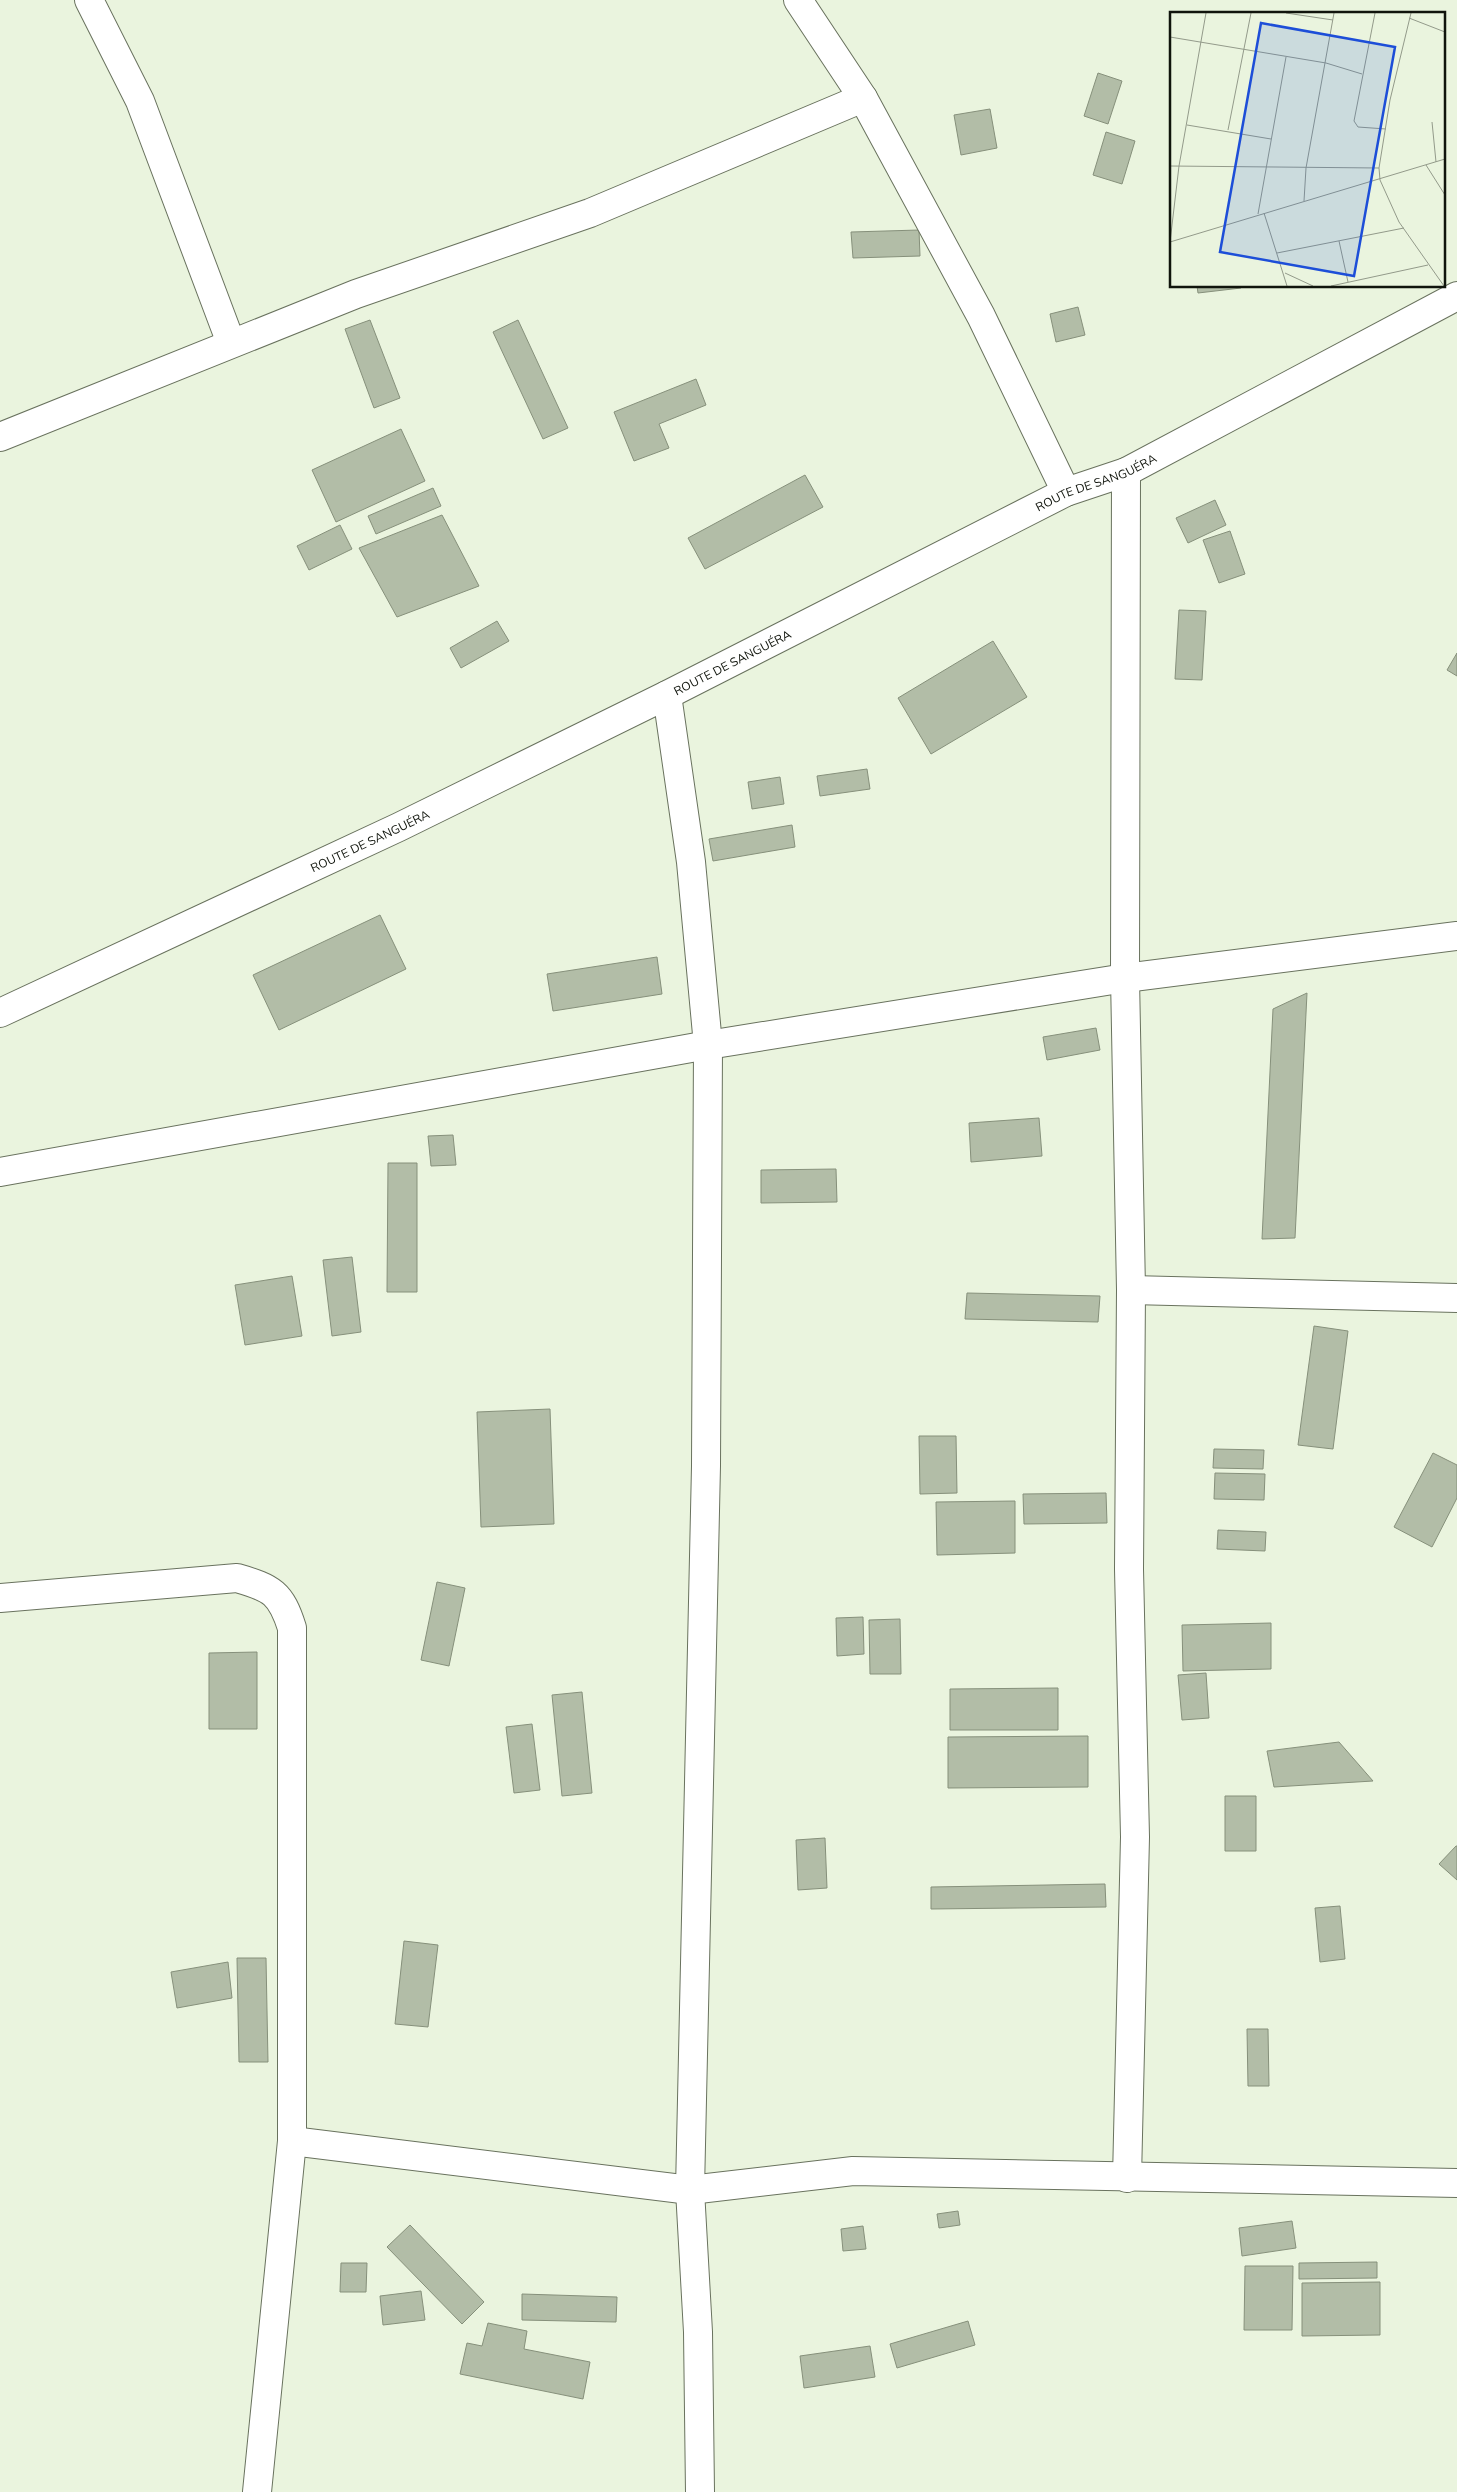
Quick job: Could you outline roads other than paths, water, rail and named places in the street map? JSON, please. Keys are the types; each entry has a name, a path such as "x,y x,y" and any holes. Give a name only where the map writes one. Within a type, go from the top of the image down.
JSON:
{"street":[{"path":"89,0 140,101 230,343"},
{"path":"798,0 863,98 981,316 1066,492"},
{"path":"0,438 230,343 356,294 590,213 863,98"},
{"name":"ROUTE DE SANGUÉRA","path":"0,1013 390,831 667,695 1066,492 1126,472 1457,296"},
{"path":"1126,472 1125,978 1131,1290 1129,1569 1135,1837 1127,2178"},
{"path":"667,695 691,862 708,1045 706,1466 690,2190 698,2332 700,2492"},
{"path":"0,1172 708,1045 1125,978 1457,936"},
{"path":"1131,1290 1457,1298"},
{"path":"0,1598 237,1578 266,1586 285,1607 292,1628 292,2141 257,2492"},
{"path":"292,2141 690,2190 853,2171 1127,2178 1457,2183"}]}
